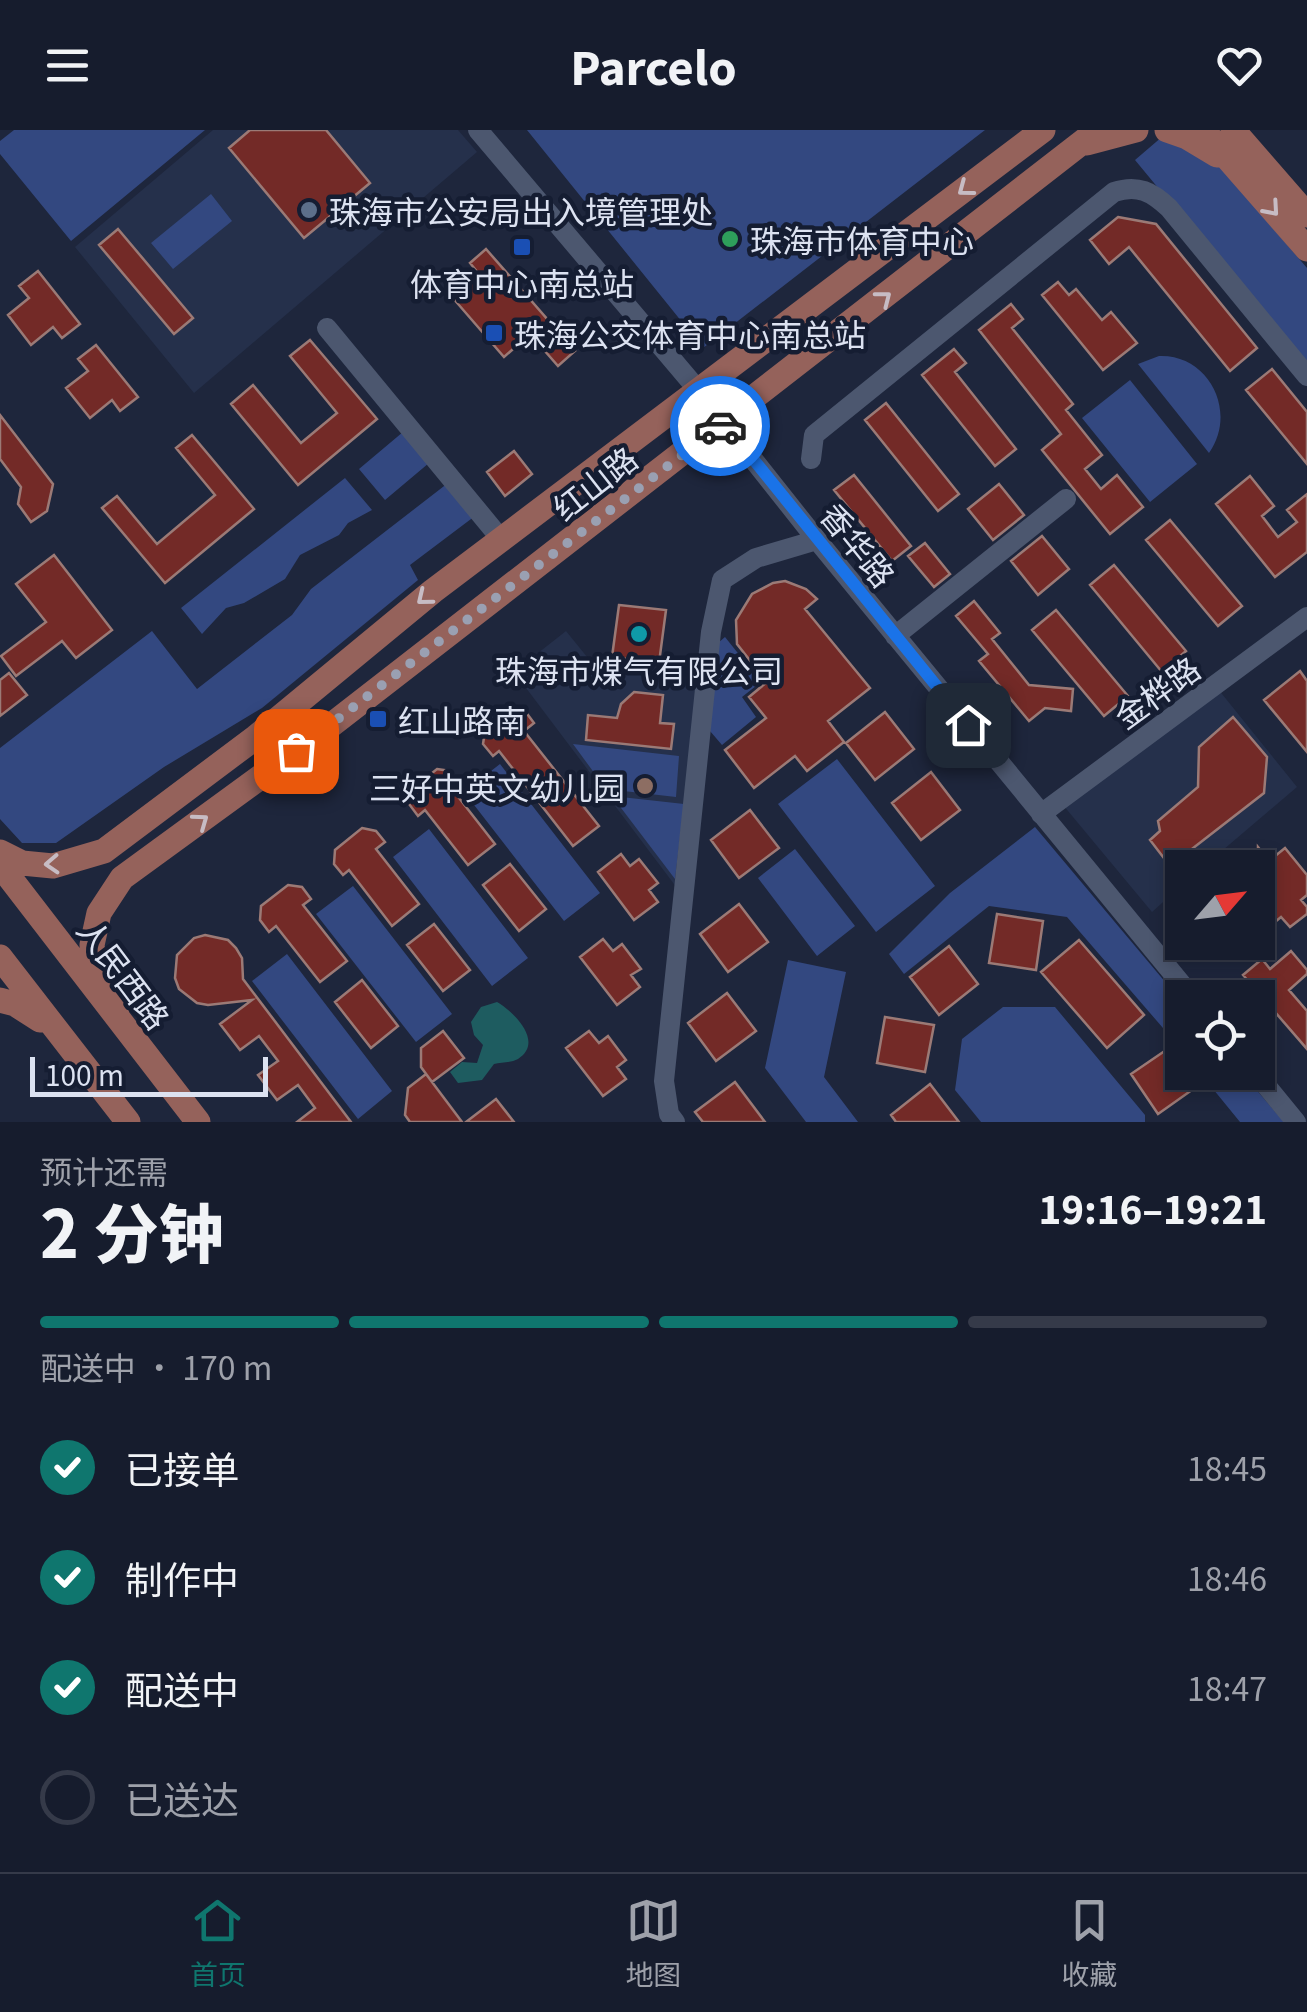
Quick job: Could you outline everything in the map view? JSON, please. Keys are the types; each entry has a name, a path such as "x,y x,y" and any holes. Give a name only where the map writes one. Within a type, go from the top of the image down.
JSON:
{"main road":[{"name":"红山路","path":"0,852 22,863 53,866 104,852 256,737 433,590 1043,130"},
{"name":"红山路","path":"117,1016 96,977 92,945 99,913 122,878 325,730 1098,130"},
{"path":"1077,147 1136,130"},
{"path":"1167,130 1245,161"},
{"path":"1203,130 1307,215"},
{"path":"1235,130 1245,161 1307,249"},
{"name":"人民西路","path":"0,864 198,1122"},
{"path":"0,957 128,1122"},
{"path":"0,1000 32,1014 70,1048"}],"street":[{"name":"香华路","path":"478,130 698,390 1178,980"},
{"path":"811,459 814,436 1114,192 1126,188 1147,190 1170,208 1307,376"},
{"path":"327,328 501,539"},
{"path":"896,636 1066,499"},
{"path":"675,1122 669,1114 664,1081 711,632 722,580 756,558 817,540"},
{"name":"金桦路","path":"1041,814 1307,617"},
{"path":"1270,1090 1296,1122"}],"shaded area":[{"path":"14,130 205,130 71,241 0,154 0,141"},
{"path":"213,130 458,130 477,152 194,393 75,247"},
{"name":"珠海市体育中心","path":"527,130 985,130 703,348"},
{"path":"1170,130 1189,130 1307,268 1307,368 1135,160"},
{"path":"211,194 232,221 173,269 151,243"},
{"path":"1159,356 1192,365 1214,388 1220,420 1209,453 1138,364"},
{"path":"1130,380 1197,464 1150,502 1082,418"},
{"path":"403,432 429,463 385,500 359,469"},
{"path":"345,478 372,510 348,523 339,535 300,555 285,579 244,603 226,608 202,634 181,608"},
{"path":"448,483 475,516 410,565 418,580 262,708 164,767 56,843 22,843 0,819 0,748 152,631 197,689 292,615 311,589"},
{"name":"三好中英文幼儿园","path":"566,631 592,663 701,679 680,892 514,672"},
{"path":"725,637 761,682 742,697 756,717 722,745 710,731 718,643"},
{"path":"1218,689 1297,787 1223,850 1165,850 1165,900 1152,912 1063,805"},
{"path":"573,744 679,756 676,797 606,789"},
{"path":"837,759 935,886 876,932 778,804"},
{"path":"500,764 600,893 564,921 464,792"},
{"path":"612,796 684,804 675,879"},
{"path":"1035,827 1165,982 1165,1030 1067,917 989,906 904,974 889,954 950,893"},
{"path":"429,829 528,958 492,986 393,857"},
{"path":"795,849 855,926 817,956 758,878"},
{"path":"353,886 452,1014 416,1042 316,914"},
{"path":"287,954 392,1091 358,1119 252,981"},
{"path":"788,960 846,972 824,1077 858,1122 806,1122 765,1068"},
{"path":"497,1002 524,1027 526,1052 515,1060 494,1064 482,1080 458,1083 450,1072 462,1062 477,1063 483,1045 474,1035 471,1022 481,1007"},
{"path":"1003,1007 1055,1007 1145,1115 1145,1122 981,1122 955,1090 962,1039"},
{"path":"1214,1090 1257,1090 1284,1122 1240,1122"}],"building":[{"name":"珠海市公安局出入境管理处","path":"250,130 326,130 370,183 304,238 229,148"},
{"path":"1118,217 1156,224 1257,348 1230,371 1129,247 1109,264 1090,240"},
{"path":"118,229 193,318 174,334 99,245"},
{"path":"486,249 575,351 558,366 530,334 504,357 452,297 479,274 470,263"},
{"path":"38,271 80,324 62,338 53,327 31,345 8,315 29,298 19,286"},
{"path":"1058,282 1069,295 1076,289 1102,320 1111,312 1137,343 1103,370 1042,295"},
{"path":"1011,304 1023,319 1012,328 1073,404 1066,410 1102,455 1085,469 1101,489 1117,475 1143,507 1110,534 1042,450 1061,434 979,330"},
{"path":"310,340 377,419 298,485 231,404 253,385 301,443 337,413 290,356"},
{"path":"96,345 138,397 120,411 112,400 90,418 66,388 88,371 78,359"},
{"path":"954,349 966,363 955,372 1016,449 995,466 922,375"},
{"path":"1272,369 1307,412 1307,464 1246,390"},
{"path":"886,403 959,494 938,511 865,420"},
{"path":"0,415 53,484 47,511 31,522 18,504 21,487 0,459"},
{"path":"192,435 254,509 165,583 102,508 117,496 157,544 215,495 176,448"},
{"path":"514,451 532,474 505,496 487,472"},
{"path":"854,475 911,546 892,561 834,490"},
{"path":"1250,476 1274,506 1262,516 1278,537 1297,522 1287,510 1307,494 1307,552 1275,577 1216,504"},
{"path":"999,484 1024,515 993,540 968,509"},
{"path":"1170,520 1242,606 1218,626 1146,540"},
{"path":"1042,536 1069,569 1038,595 1011,561"},
{"path":"925,543 950,574 934,587 908,556"},
{"path":"54,555 112,630 76,658 62,641 16,676 1,656 46,622 16,584"},
{"path":"1114,565 1186,651 1162,672 1090,585"},
{"path":"785,581 806,589 817,599 805,609 870,688 828,721 844,742 807,771 795,756 754,788 725,750 766,718 749,697 767,682 737,644 736,620 752,594"},
{"path":"974,601 1000,633 992,639 1029,685 1073,689 1071,711 1045,708 1029,721 979,661 988,654 956,616"},
{"name":"珠海市煤气有限公司","path":"619,605 666,610 659,663 612,657"},
{"path":"1056,610 1128,696 1104,716 1032,630"},
{"path":"1300,671 1307,681 1307,752 1264,700"},
{"path":"9,673 27,695 0,716 0,680"},
{"path":"634,692 663,695 660,723 674,724 671,749 586,740 588,715 617,718 621,704"},
{"path":"511,709 525,711 534,723 524,731 599,826 573,846 499,751 493,756 483,744 485,731"},
{"path":"885,712 914,749 875,780 846,743"},
{"path":"1233,717 1267,757 1264,793 1191,850 1165,850 1165,860 1150,840 1160,831 1158,821 1198,787 1199,747"},
{"path":"437,769 450,771 459,783 452,789 495,844 468,865 425,810 418,816 409,804 410,791"},
{"path":"931,772 960,810 921,840 892,803"},
{"path":"750,810 779,848 739,878 711,840"},
{"path":"362,828 376,831 385,842 376,849 419,904 392,926 349,870 343,875 334,864 335,850"},
{"path":"1285,848 1307,875 1307,895 1301,900 1307,914 1290,927 1281,917 1275,922 1275,856"},
{"path":"621,854 630,866 639,859 658,883 649,890 658,902 634,920 598,872"},
{"path":"510,864 546,909 519,931 483,885"},
{"path":"288,885 302,887 311,899 303,905 347,961 320,982 276,926 269,932 260,920 261,906"},
{"path":"739,904 768,942 728,972 700,934"},
{"path":"997,914 1043,921 1036,970 989,963"},
{"path":"434,924 470,970 443,991 407,945"},
{"path":"205,935 228,940 236,948 242,958 243,979 351,1122 297,1122 315,1108 298,1085 277,1100 258,1075 278,1061 259,1036 240,1050 220,1024 252,1000 208,1005 197,1003 179,989 175,978 177,955 194,938"},
{"path":"603,939 613,951 622,944 641,969 631,975 640,987 617,1005 580,957"},
{"path":"1079,940 1144,1015 1107,1048 1041,972"},
{"path":"949,946 978,984 939,1015 910,977"},
{"path":"1291,951 1307,970 1289,990 1307,1011 1307,1049 1275,1012 1275,980 1247,980 1243,975 1261,960 1270,969"},
{"path":"362,980 398,1026 371,1048 335,1002"},
{"path":"727,993 756,1031 716,1061 688,1023"},
{"path":"885,1017 934,1025 925,1072 877,1063"},
{"path":"443,1031 464,1058 432,1082 421,1067 421,1048"},
{"path":"589,1031 599,1043 608,1036 626,1060 617,1067 626,1079 603,1096 566,1048"},
{"path":"1165,1051 1165,1090 1192,1090 1158,1114 1131,1074"},
{"path":"426,1074 462,1122 410,1122 405,1115 408,1088"},
{"path":"735,1082 765,1122 703,1122 695,1112"},
{"path":"930,1084 959,1122 896,1122 891,1115"},
{"path":"496,1099 514,1122 466,1122"}],"way so far":[{"path":"296,751 720,426"}],"place":[{"name":"珠海市公安局出入境管理处","path":"309,210"},
{"name":"珠海市体育中心","path":"730,239"},
{"name":"体育中心南总站","path":"522,247"},
{"name":"珠海公交体育中心南总站","path":"494,333"},
{"name":"珠海市煤气有限公司","path":"639,634"},
{"name":"红山路南","path":"378,719"},
{"name":"三好中英文幼儿园","path":"645,786"}],"route":[{"path":"720,426 724,423 968,725"}]}
